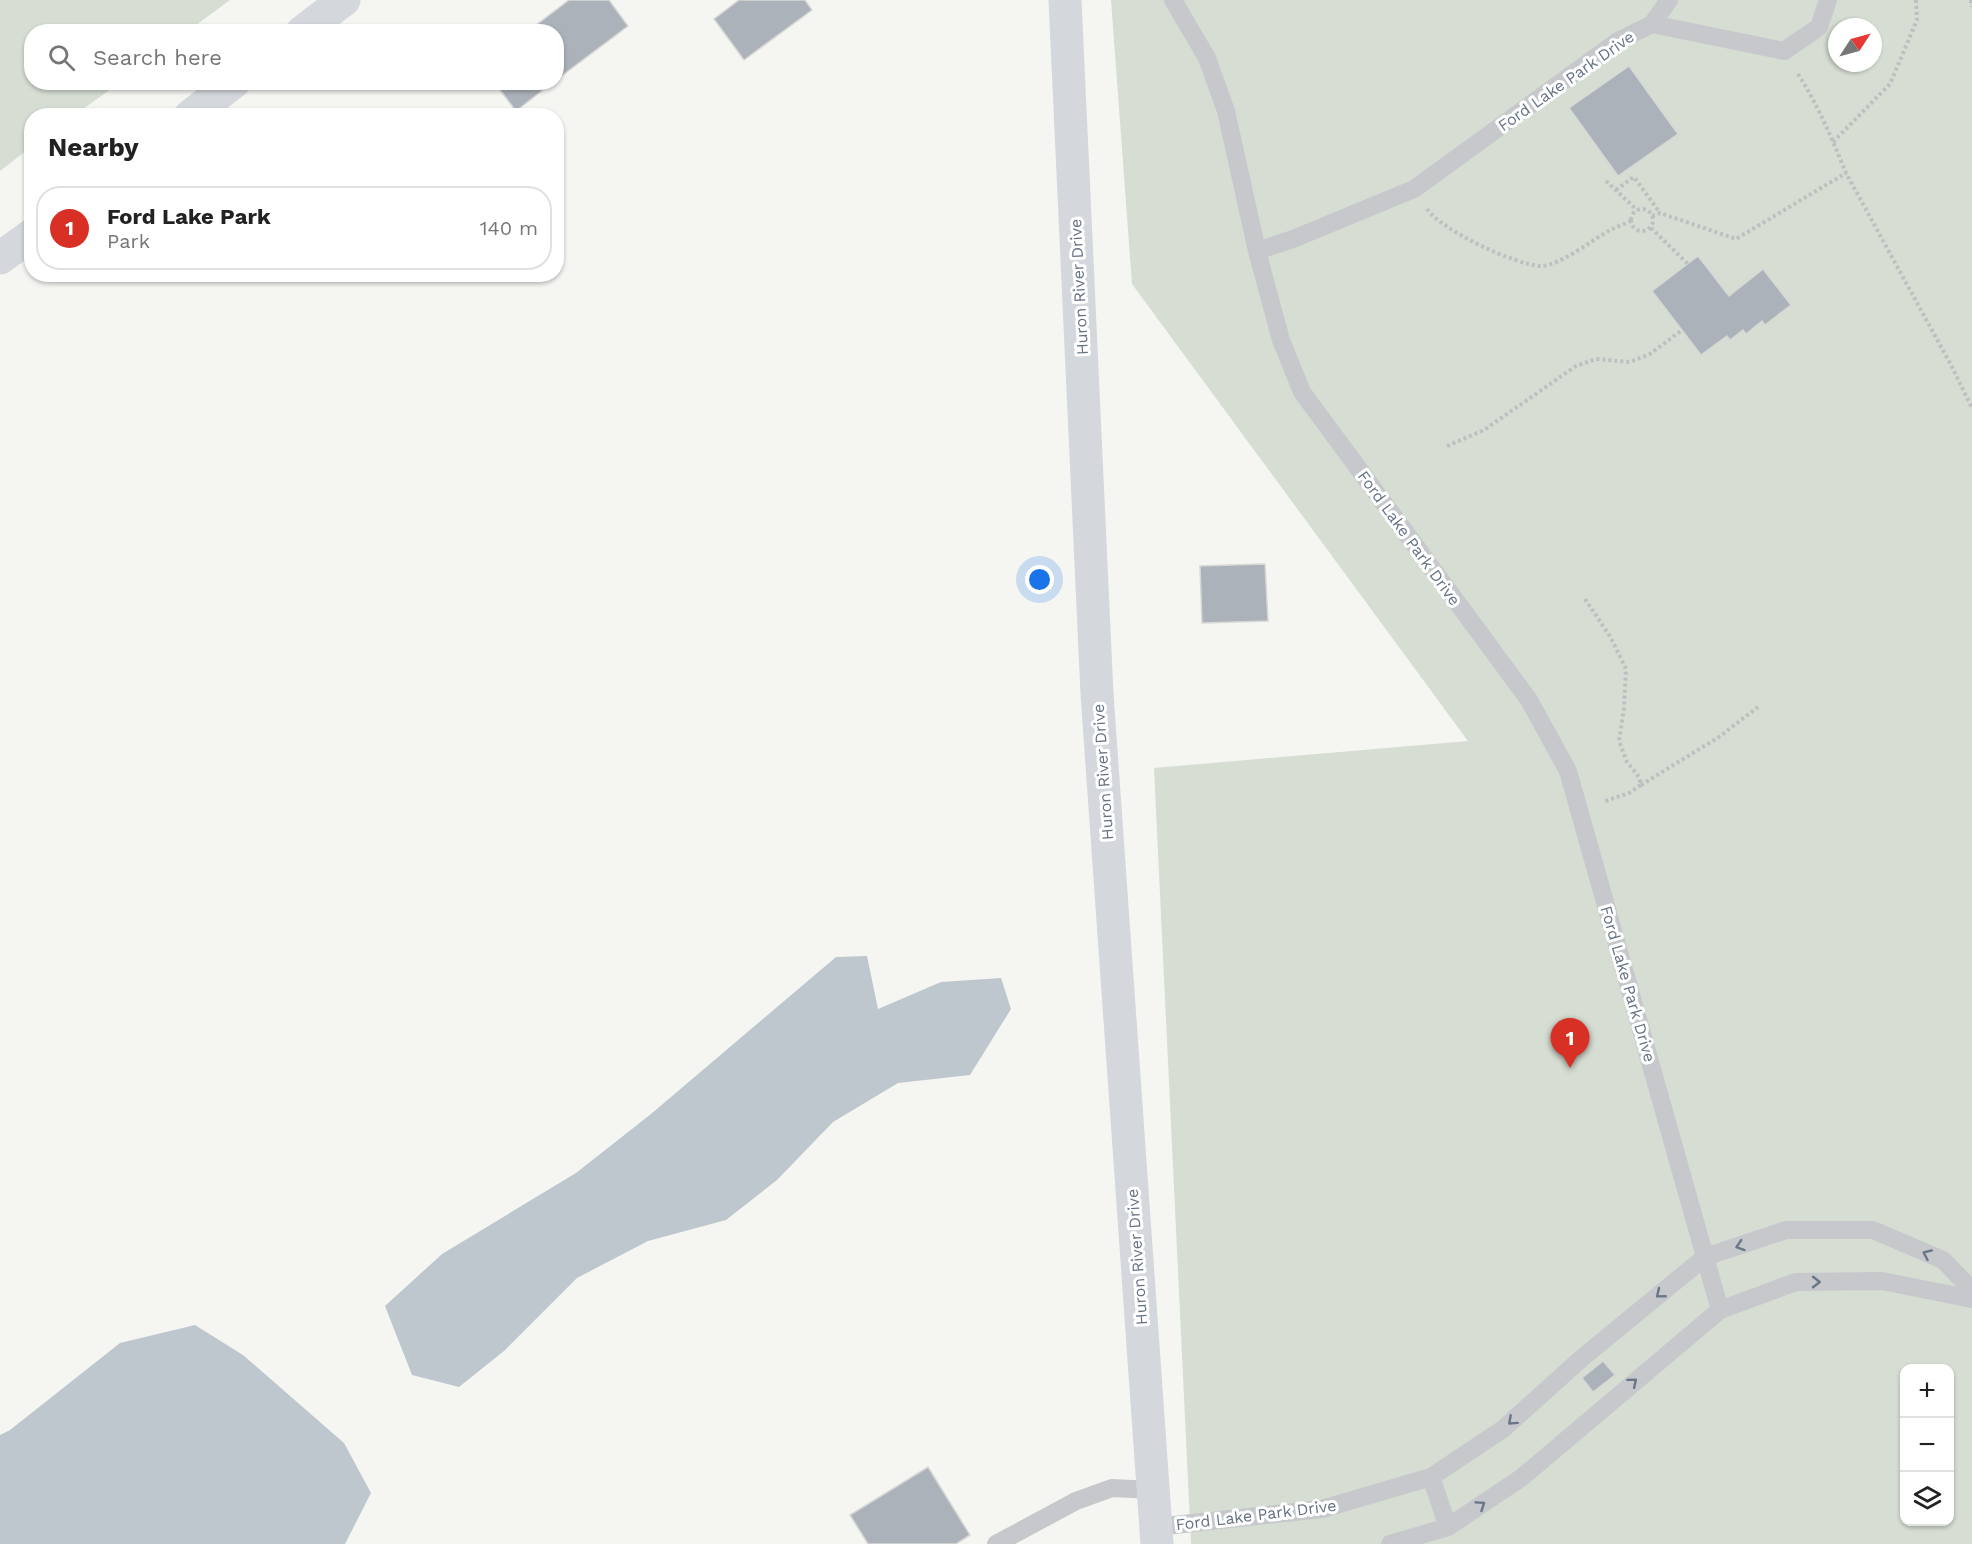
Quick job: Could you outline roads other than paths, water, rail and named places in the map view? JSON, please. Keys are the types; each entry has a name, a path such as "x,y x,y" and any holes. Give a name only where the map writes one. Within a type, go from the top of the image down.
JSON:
{"main road":[{"path":"312,24 344,0"},
{"name":"Huron River Drive","path":"1065,0 1097,694 1157,1536"},
{"path":"200,108 224,90"},
{"path":"0,258 24,241"}],"lane":[{"path":"1173,0 1207,58 1226,111 1257,250"},
{"name":"Ford Lake Park Drive","path":"1669,0 1652,24 1618,41 1414,189 1293,239 1257,250 1281,340 1302,392 1529,700 1568,771 1720,1310"},
{"name":"Ford Lake Park Drive","path":"1652,24 1784,51 1819,27 1828,0"},
{"name":"Ford Lake Park Drive","path":"1157,1536 1322,1509 1431,1477 1503,1429 1582,1358 1705,1257 1786,1230 1873,1230 1943,1260 1972,1290"},
{"path":"1390,1544 1448,1527 1521,1478 1720,1310 1796,1282 1882,1281 1972,1299"},
{"path":"1431,1477 1448,1527"},
{"path":"996,1544 1076,1501 1112,1488 1154,1490"}],"place":[{"name":"Ford Lake Park","path":"1570,1068"}]}
